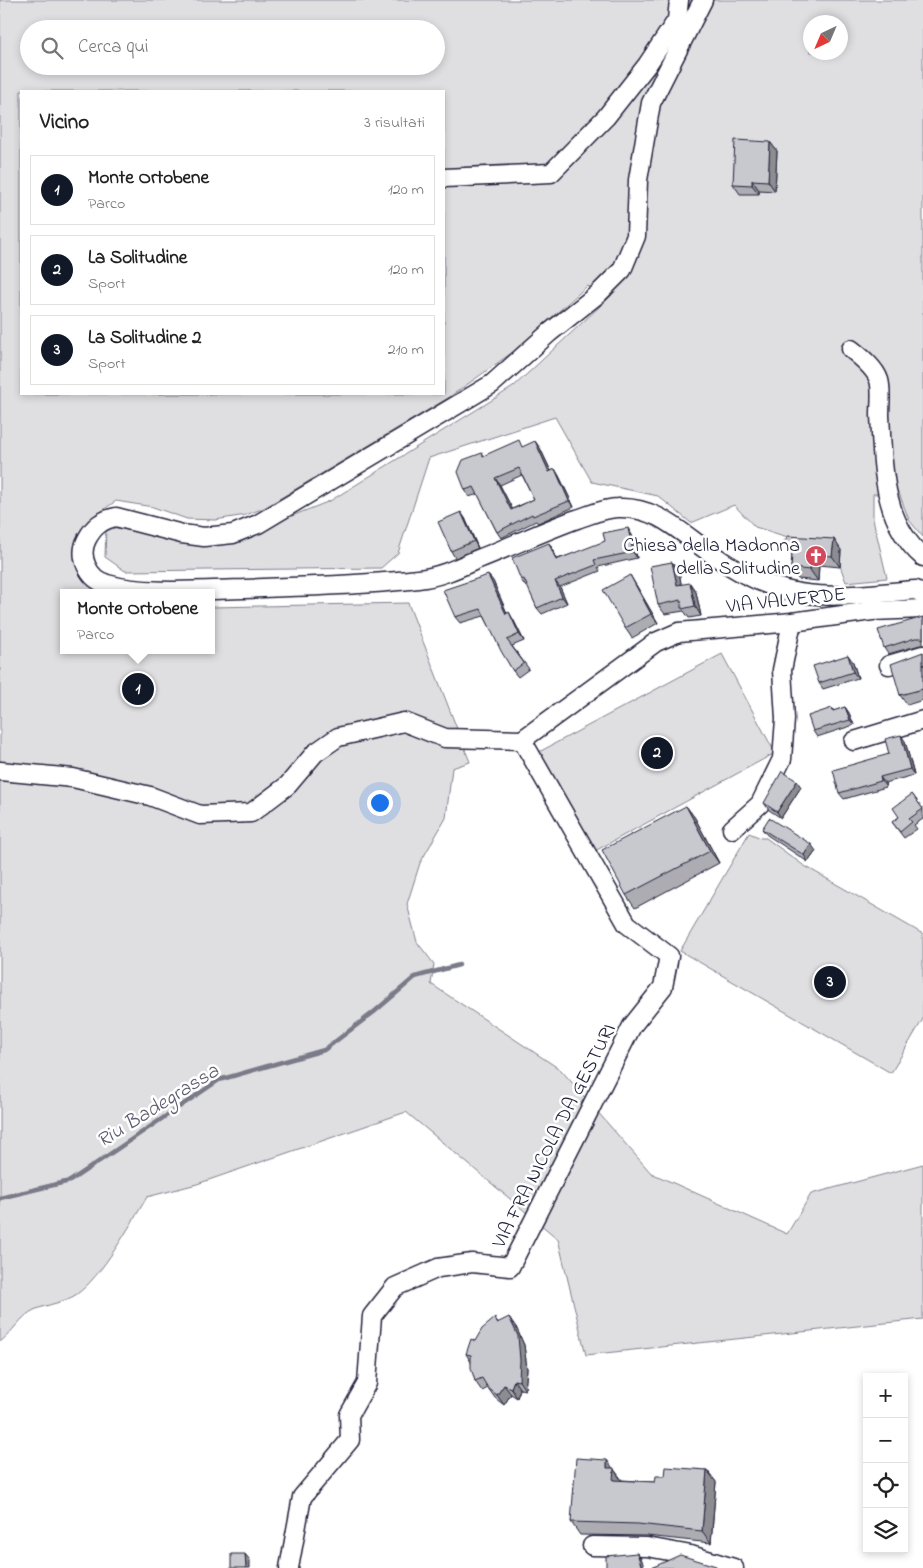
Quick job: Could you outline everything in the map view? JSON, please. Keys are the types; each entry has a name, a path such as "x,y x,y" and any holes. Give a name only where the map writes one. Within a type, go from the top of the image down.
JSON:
{"street":[{"path":"445,178 551,174 606,117 647,65 677,20 679,0"},
{"path":"133,589 105,584 96,579 85,564 83,555 85,544 97,525 116,517 182,534 204,537 233,534 258,524 492,384 549,333 598,294 622,270 636,236 638,180 651,103 703,0"},
{"path":"851,349 866,361 879,380 886,485 894,517 912,548 923,557"},
{"path":"215,589 421,579 445,573 592,514 615,508 633,508 667,521 692,537 707,551 739,571 784,590 818,596 916,590 923,594"},
{"name":"VIA VALVERDE","path":"522,740 656,642 679,632 792,622 872,611 923,609"},
{"path":"732,829 760,804 782,759 785,719 782,670 792,622"},
{"path":"889,665 923,655"},
{"path":"854,741 923,720"},
{"path":"0,770 72,778 150,796 200,815 250,812 288,785 315,753 338,736 404,722 445,738 522,740"},
{"name":"VIA FRA NICOLA DA GESTURI","path":"289,1568 302,1497 350,1440 348,1415 367,1383 372,1316 395,1287 438,1268 472,1263 510,1267 632,1026 663,987 669,956 627,924 522,740"},
{"path":"592,1546 647,1547 691,1555 734,1568"}],"shaded area":[{"path":"0,0 923,0 923,537 909,520 899,493 873,494 873,519 887,578 846,582 839,563 801,541 755,527 734,505 691,523 658,496 592,482 555,417 429,458 398,553 381,568 125,571 105,557 106,526 215,546 330,501 513,387 612,295 587,286 513,352 448,398 264,508 246,515 215,520 187,519 153,507 116,501 96,515 87,526 84,532 80,564 108,589 60,589 60,654 215,654 215,607 408,603 470,762 452,768 446,818 420,863 407,904 417,942 434,964 431,984 561,1070 651,1173 787,1234 811,1194 923,1164 923,1319 586,1355 558,1239 406,1112 197,1184 147,1197 115,1249 86,1286 72,1297 34,1310 21,1320 0,1342"},
{"path":"722,654 775,753 593,852 539,752"},
{"path":"749,833 766,838 803,865 923,934 923,1019 891,1073 680,951"}],"building":[{"path":"735,140 770,142 768,181 752,180 752,185 733,184"},
{"path":"519,440 522,447 535,441 549,472 555,469 569,501 533,516 532,514 497,532 474,487 465,490 458,472 463,460 482,453 483,456","holes":["519,468 534,499 511,510 495,478"]},
{"path":"461,512 474,541 451,551 438,522"},
{"path":"628,528 633,552 594,560 596,565 555,581 562,597 537,608 524,579 521,580 512,558 549,543 556,560 605,541 603,533"},
{"path":"788,536 834,539 832,556 812,554 810,570 791,568 792,554 783,543"},
{"path":"672,562 677,585 690,583 695,606 682,609 681,600 658,605 650,566"},
{"path":"488,575 506,614 509,612 519,634 507,640 524,663 513,671 481,609 455,617 443,590"},
{"path":"630,575 651,614 625,628 603,590"},
{"path":"923,617 923,639 915,638 884,648 878,630"},
{"path":"923,652 923,689 900,695 891,664"},
{"path":"848,655 853,672 819,683 813,666"},
{"path":"845,707 850,720 813,731 808,716 832,708 833,711"},
{"path":"901,735 910,769 880,777 881,781 839,793 833,770 889,754 885,739"},
{"path":"782,771 797,781 777,812 764,803"},
{"path":"912,794 923,809 909,819 912,822 900,832 892,822 899,817 893,808"},
{"path":"686,806 710,851 626,895 602,850"},
{"path":"769,818 811,844 804,855 762,829"},
{"path":"509,1317 518,1336 519,1381 514,1380 511,1388 504,1385 497,1395 488,1388 482,1378 475,1381 471,1368 471,1355 466,1354 471,1339 475,1341 482,1329 495,1318 497,1323"},
{"path":"576,1458 607,1460 607,1468 614,1468 613,1480 655,1482 656,1476 665,1476 666,1467 707,1470 702,1531 638,1524 571,1522"},
{"path":"637,1553 642,1568 606,1568 606,1556"},
{"path":"231,1554 245,1554 246,1568 231,1568"},
{"path":"680,1555 716,1566 717,1568 651,1568"}],"waterway":[{"name":"Riu Badegrassa","path":"0,1198 70,1181 219,1080 324,1050 374,1012 415,977 459,965"}],"place":[{"name":"Chiesa della Madonna della Solitudine","path":"816,556"},
{"name":"Monte Ortobene","path":"138,689"},
{"name":"La Solitudine","path":"657,753"},
{"name":"La Solitudine 2","path":"830,982"}]}
